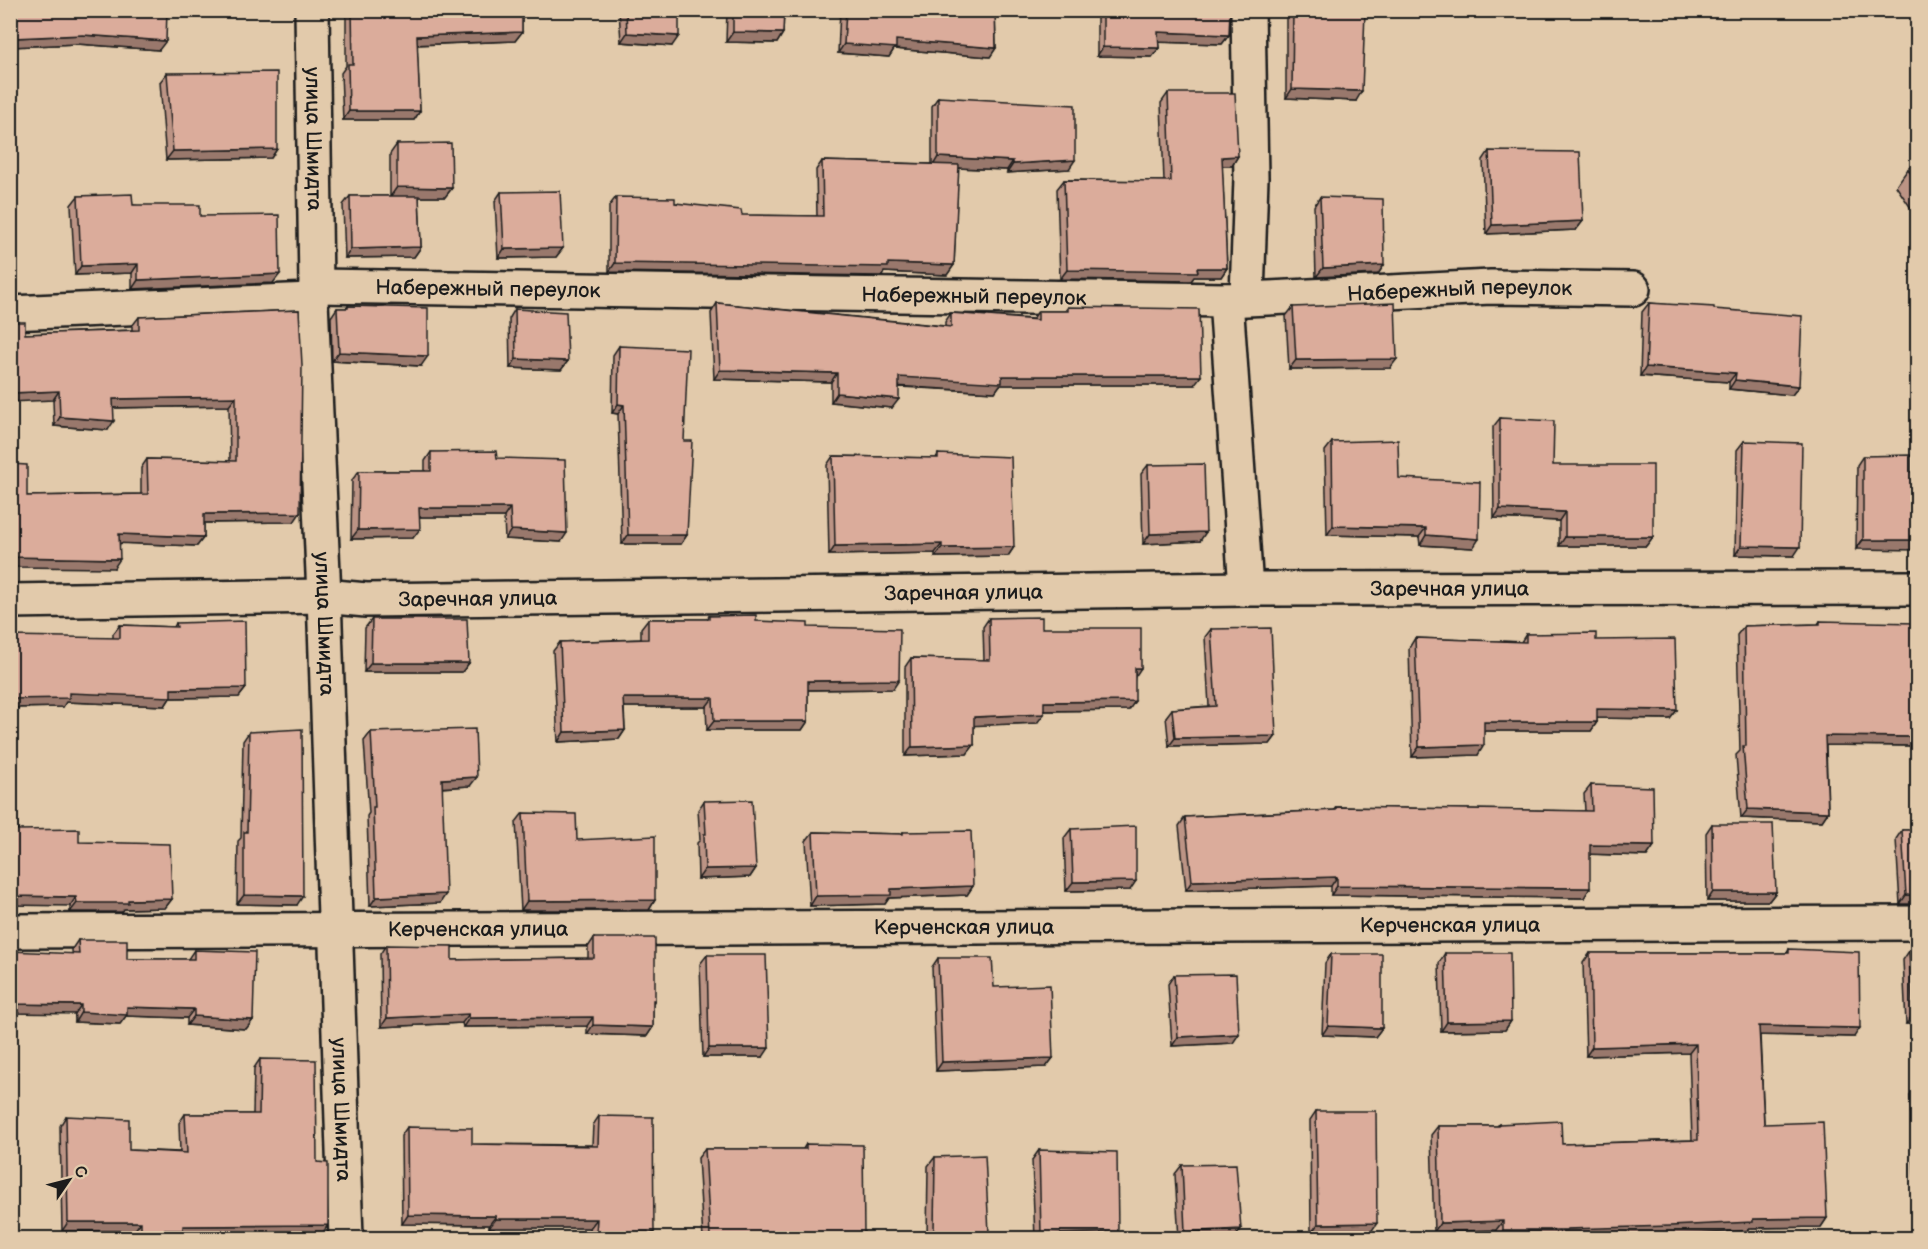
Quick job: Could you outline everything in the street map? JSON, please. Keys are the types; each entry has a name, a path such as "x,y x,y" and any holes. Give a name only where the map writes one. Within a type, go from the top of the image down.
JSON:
{"street":[{"name":"улица Шмидта","path":"312,10 313,293 346,1239"},
{"path":"1246,589 1237,298 1251,178 1248,10"},
{"name":"Набережный переулок","path":"10,313 313,293 1237,298 1491,287 1633,289"},
{"name":"Заречная улица","path":"10,601 324,596 366,600 1246,589 1917,588"},
{"name":"Керченская улица","path":"10,931 1917,923"}],"building":[{"path":"12,10 167,10 166,41 83,35 13,38"},
{"path":"352,10 522,10 522,32 417,36 420,111 349,111 348,64 353,64"},
{"path":"626,10 679,10 679,36 627,33"},
{"path":"733,10 784,10 783,33 733,32"},
{"path":"846,10 995,10 996,48 896,40 896,48 844,44"},
{"path":"1103,10 1230,10 1229,35 1158,32 1159,48 1103,47"},
{"path":"1293,10 1365,12 1362,91 1292,89"},
{"path":"277,72 277,149 173,151 167,73"},
{"path":"1168,93 1235,93 1238,156 1222,157 1227,268 1197,268 1198,272 1067,270 1064,180 1171,181"},
{"path":"938,97 1075,105 1075,160 1013,164 1013,161 938,157"},
{"path":"451,143 452,188 397,187 397,144"},
{"path":"1489,151 1580,152 1583,221 1492,225"},
{"path":"822,161 959,165 954,265 888,263 888,267 615,263 616,197 675,198 675,203 741,210 742,215 823,216"},
{"path":"1917,162 1917,183 1908,169"},
{"path":"560,191 563,248 504,249 501,192"},
{"path":"132,194 133,205 200,205 200,216 279,215 280,274 138,280 138,264 81,266 78,196"},
{"path":"350,196 419,196 421,247 351,249"},
{"path":"1320,197 1383,199 1384,265 1323,268"},
{"path":"717,303 951,327 951,313 1038,320 1038,311 1068,311 1068,307 1199,309 1201,376 1002,376 1002,383 899,377 899,399 837,393 837,373 720,370"},
{"path":"1395,303 1397,359 1296,360 1293,307"},
{"path":"1649,303 1802,316 1799,386 1735,380 1736,373 1646,367"},
{"path":"348,306 428,308 428,356 339,352 337,308 348,308"},
{"path":"515,309 566,312 568,361 516,359"},
{"path":"299,310 302,365 300,513 204,514 204,537 119,534 120,559 10,557 10,464 27,465 27,496 148,494 147,459 236,461 236,397 113,399 114,421 60,417 59,391 10,393 10,322 25,322 25,334 139,330 139,317"},
{"path":"619,346 688,349 684,441 692,441 687,535 628,535 624,405 618,404"},
{"path":"1500,418 1554,421 1553,465 1653,465 1653,537 1565,537 1565,512 1500,509"},
{"path":"1398,440 1399,478 1480,482 1479,539 1426,535 1426,528 1333,526 1332,442"},
{"path":"1744,441 1802,443 1800,547 1741,546"},
{"path":"496,451 497,458 565,460 567,533 511,530 510,508 419,508 420,529 358,530 359,471 431,471 431,452"},
{"path":"938,454 1011,457 1014,547 942,548 942,544 835,546 833,456 938,458"},
{"path":"1911,455 1911,472 1917,472 1917,540 1863,540 1863,456"},
{"path":"1204,464 1206,532 1150,534 1148,465"},
{"path":"756,615 756,621 808,623 808,627 900,629 899,680 808,681 808,721 714,721 713,698 623,698 625,730 564,732 560,642 648,639 648,619 709,619 709,616"},
{"path":"1042,617 1042,628 1141,628 1141,668 1135,668 1135,701 1044,702 1044,714 974,717 974,745 912,747 911,658 990,660 989,618"},
{"path":"372,619 467,619 469,663 371,663"},
{"path":"245,621 246,688 171,689 171,697 69,693 69,698 10,699 10,636 120,638 120,625 177,627 176,623"},
{"path":"1820,621 1916,623 1917,737 1825,736 1828,812 1748,809 1743,746 1746,746 1744,626 1820,624"},
{"path":"1271,628 1276,736 1175,738 1172,709 1216,706 1211,629"},
{"path":"1596,633 1596,640 1675,639 1677,710 1597,709 1597,722 1484,722 1484,745 1419,747 1415,638 1526,642 1526,634"},
{"path":"302,729 303,896 244,895 244,832 247,832 249,732"},
{"path":"475,729 477,777 442,779 446,894 376,897 371,732"},
{"path":"1591,785 1653,787 1654,846 1590,845 1590,888 1337,886 1337,877 1192,881 1185,817 1336,810 1336,807 1592,811"},
{"path":"752,800 756,868 705,869 704,801"},
{"path":"523,813 576,814 577,840 655,836 655,900 527,901"},
{"path":"10,824 17,824 17,830 79,829 79,842 170,844 172,899 128,900 128,903 77,903 76,897 10,896"},
{"path":"1712,824 1773,824 1776,892 1713,892"},
{"path":"1136,826 1136,881 1073,882 1071,829"},
{"path":"1902,830 1917,830 1917,895 1906,895"},
{"path":"971,831 973,886 891,889 891,895 816,896 813,832 903,834 903,832"},
{"path":"594,938 655,938 653,1027 593,1025 593,1017 469,1018 469,1014 387,1018 386,945 452,946 452,960 594,958"},
{"path":"78,940 127,940 127,959 194,959 194,950 255,952 253,1020 194,1016 194,1009 127,1007 127,1015 81,1012 81,1005 10,1004 10,951 79,954"},
{"path":"1789,949 1859,952 1860,1028 1759,1026 1764,1124 1823,1122 1827,1218 1753,1219 1753,1222 1567,1230 1503,1230 1503,1221 1440,1223 1438,1126 1499,1126 1499,1124 1561,1121 1562,1144 1698,1140 1696,1044 1592,1047 1590,953 1789,953"},
{"path":"1909,951 1917,951 1917,1015 1913,1015"},
{"path":"1445,953 1510,953 1511,1021 1447,1022"},
{"path":"1331,954 1382,954 1382,1028 1328,1026"},
{"path":"707,955 766,955 769,1048 709,1048"},
{"path":"938,958 992,958 994,987 1050,985 1053,1058 942,1062"},
{"path":"1236,974 1239,1034 1178,1037 1174,975"},
{"path":"260,1059 316,1060 317,1162 328,1163 328,1225 183,1226 183,1230 141,1230 141,1222 68,1222 66,1116 129,1119 129,1150 187,1153 185,1114 259,1114"},
{"path":"1316,1111 1376,1111 1377,1223 1318,1224"},
{"path":"599,1116 653,1117 654,1232 596,1233 597,1219 496,1219 496,1216 408,1215 407,1127 472,1128 472,1144 598,1146"},
{"path":"806,1144 863,1145 864,1234 710,1236 705,1149 806,1149"},
{"path":"1039,1150 1117,1152 1118,1232 1041,1234"},
{"path":"985,1155 989,1233 934,1233 935,1157"},
{"path":"1236,1164 1241,1229 1185,1232 1182,1165"}]}
